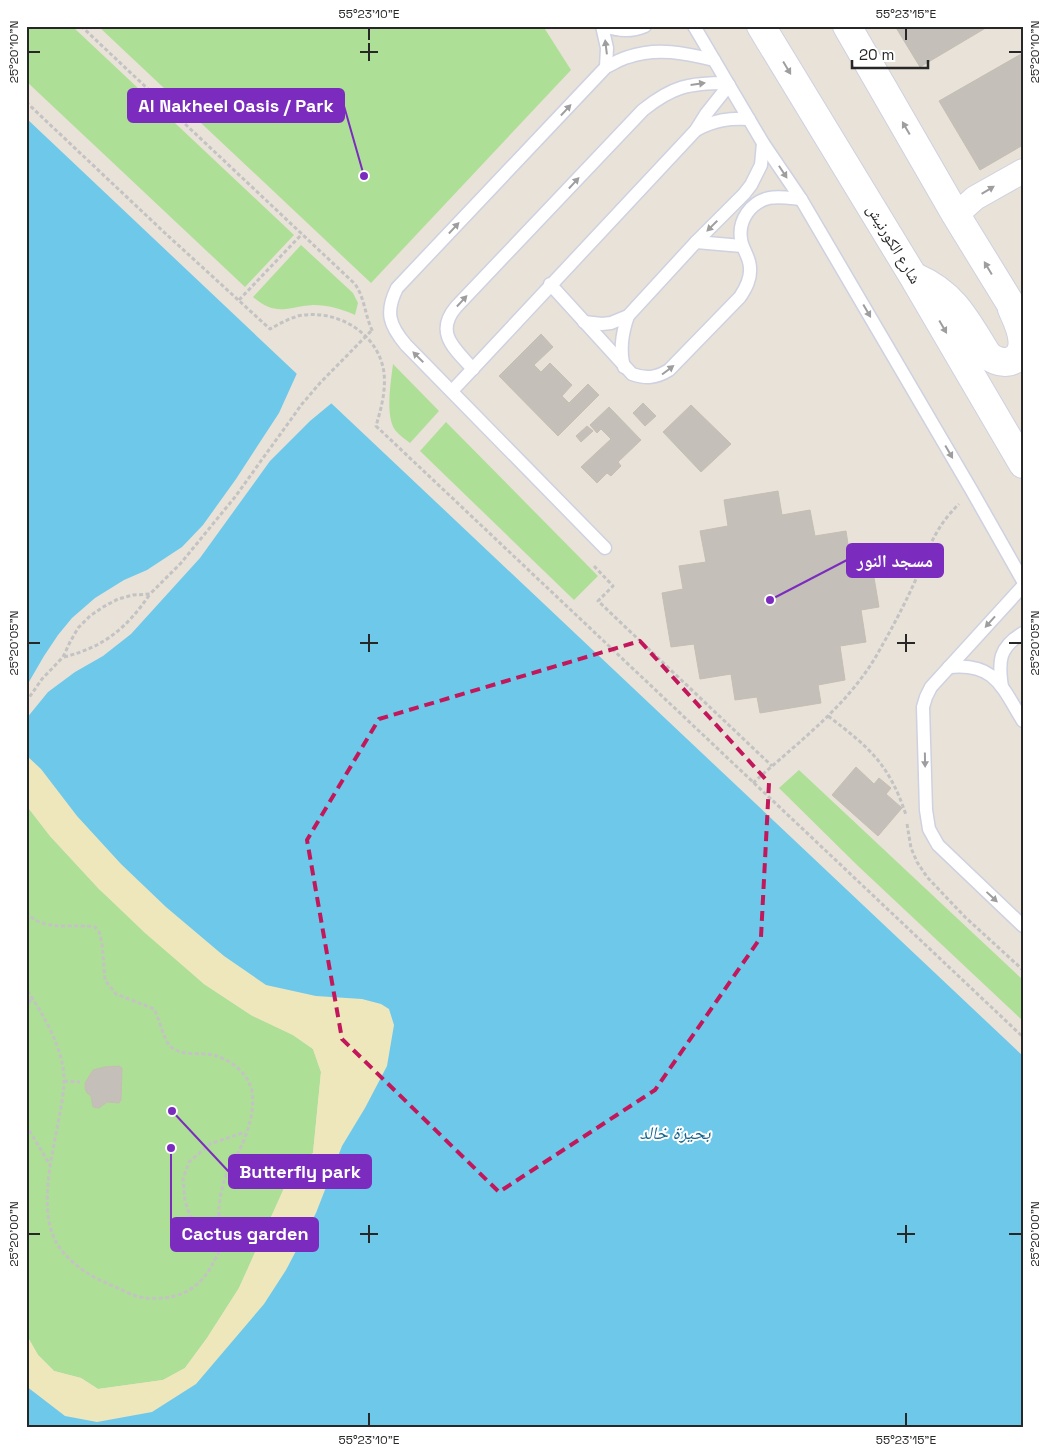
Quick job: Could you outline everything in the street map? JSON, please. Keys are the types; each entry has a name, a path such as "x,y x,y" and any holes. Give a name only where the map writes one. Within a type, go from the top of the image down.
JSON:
{"main road":[{"name":"شارع الكورنيش","path":"762,26 913,276 1023,464"},
{"path":"847,26 956,215 1017,314 1022,348 1019,355 1007,363 999,363 992,360 963,314 953,302 941,291 913,276"}],"street":[{"path":"956,215 975,198 1023,171"}],"lane":[{"path":"603,26 614,30 627,31 645,26"},
{"path":"603,26 607,48 606,67"},
{"path":"694,26 749,119 801,199 1023,581"},
{"path":"605,548 397,335 391,324 391,299 397,288 606,67 628,57 651,52 676,51 714,60"},
{"path":"473,369 448,338 446,327 449,316 456,307 643,110 660,96 681,87 703,83 728,84"},
{"path":"452,391 696,130 728,84"},
{"path":"696,130 712,122 731,118 749,119"},
{"path":"584,322 612,323 628,316 696,242 744,194 757,176 764,143"},
{"path":"550,284 632,374 651,378 661,375 676,364 740,297 746,288 750,277 750,267 740,236 741,226 747,212 761,201 770,198 801,199"},
{"path":"736,202 747,212"},
{"path":"696,242 742,246"},
{"path":"625,368 622,358 622,336 628,316"},
{"path":"1023,586 930,688 923,708 926,810 932,838 946,854 1023,926"},
{"path":"1002,687 999,669 1002,653 1011,640 1023,633"},
{"path":"950,667 974,666 985,670 1002,687 1023,721"}],"path":[{"path":"26,102 270,329 298,316 328,316 343,320 366,336 375,347 384,372 385,385 376,426 1023,1037"},
{"path":"239,300 302,234"},
{"path":"63,657 81,653 114,635 128,623 150,594 181,563 209,530 302,404 390,311"},
{"path":"753,783 828,716 860,679 874,660 899,613 916,580 929,546 947,516 972,491"},
{"path":"26,702 42,678 63,657 78,628 90,616 118,599 133,595 150,594"},
{"path":"26,912 37,921 48,925 95,927 99,932 102,943 105,980 116,994 154,1009 159,1017 168,1044 177,1050 192,1054 213,1055 232,1064 245,1075 251,1089 253,1108 250,1122 239,1151 227,1171 220,1196 218,1216 220,1248 205,1278 186,1292 168,1299 138,1296 98,1280 79,1269 62,1251 51,1233 46,1203 64,1081 62,1060 39,1006 26,989"},
{"path":"26,1009 32,997"},
{"path":"64,1081 80,1082"},
{"path":"26,1125 51,1166"},
{"path":"220,1234 199,1226 190,1216 185,1201 182,1179 190,1162 210,1144 246,1132"}],"highlighted area":[{"path":"640,641 769,783 761,937 655,1090 499,1192 342,1039 307,840 379,719"}],"green space":[{"path":"26,26 72,26 294,235 245,287 26,81"},
{"path":"98,26 543,26 571,70 371,283"},
{"path":"301,245 353,293 358,303 355,315 319,305 275,309 268,307 253,297"},
{"path":"393,364 439,411 410,443 395,430 390,416 389,407"},
{"path":"446,422 598,576 574,600 420,451"},
{"path":"799,770 1023,980 1023,1021 857,865 779,788"},
{"path":"26,805 50,836 99,889 204,984 251,1015 293,1035 313,1049 321,1072 313,1153 295,1164 239,1288 207,1338 185,1368 163,1380 98,1389 81,1378 54,1371 38,1355 26,1334"}],"sand":[{"path":"26,753 75,813 121,864 166,907 224,956 266,985 316,996 362,999 381,1004 389,1009 394,1025 387,1066 342,1146 316,1213 286,1270 265,1304 196,1384 152,1412 97,1422 65,1416 26,1386 26,1334 38,1355 54,1371 81,1378 98,1389 163,1380 185,1368 239,1288 295,1164 313,1153 321,1072 313,1049 293,1035 251,1015 204,984 145,933 99,889 50,836 26,805"}],"water":[{"name":"بحيرة خالد","path":"26,118 1023,1056 1023,1427 26,1427 26,1386 65,1416 97,1422 152,1412 196,1384 264,1304 286,1270 316,1213 342,1146 387,1066 394,1025 389,1009 381,1004 362,999 316,996 266,985 224,956 166,907 121,864 77,816 41,769 26,755"}],"pier":[{"path":"298,371 333,402 310,421 270,461 200,558 131,634 103,656 75,672 48,692 26,719 26,687 58,635 72,618 95,598 124,580 147,570 182,547 203,525 279,413"}],"building":[{"path":"895,26 989,26 920,67"},
{"path":"1023,53 1023,145 980,170 939,101"},
{"path":"541,334 553,347 534,365 541,372 550,363 572,385 562,396 569,403 588,384 599,395 558,436 499,376"},
{"path":"643,403 656,416 645,426 633,413"},
{"path":"691,405 731,444 701,472 663,432"},
{"path":"609,407 641,440 618,462 621,466 611,476 607,473 597,483 581,467 611,439 601,429 597,433 590,425"},
{"path":"587,426 593,431 581,442 576,436"},
{"path":"778,491 782,515 810,510 815,536 846,531 850,557 870,554 879,607 861,610 866,642 840,646 845,680 818,685 821,703 760,713 757,697 735,700 731,674 700,679 694,644 671,647 662,593 683,589 679,566 706,562 700,531 728,526 724,500"},
{"path":"856,767 874,784 879,778 891,788 886,794 902,808 878,836 832,795"},
{"path":"119,1066 122,1068 121,1100 119,1103 107,1102 99,1108 93,1107 91,1096 85,1088 85,1083 93,1070"}],"place":[{"name":"Al Nakheel Oasis / Park","path":"364,176"},
{"name":"مسجد النور","path":"770,600"},
{"name":"Butterfly park","path":"172,1111"},
{"name":"Cactus garden","path":"171,1148"}]}
